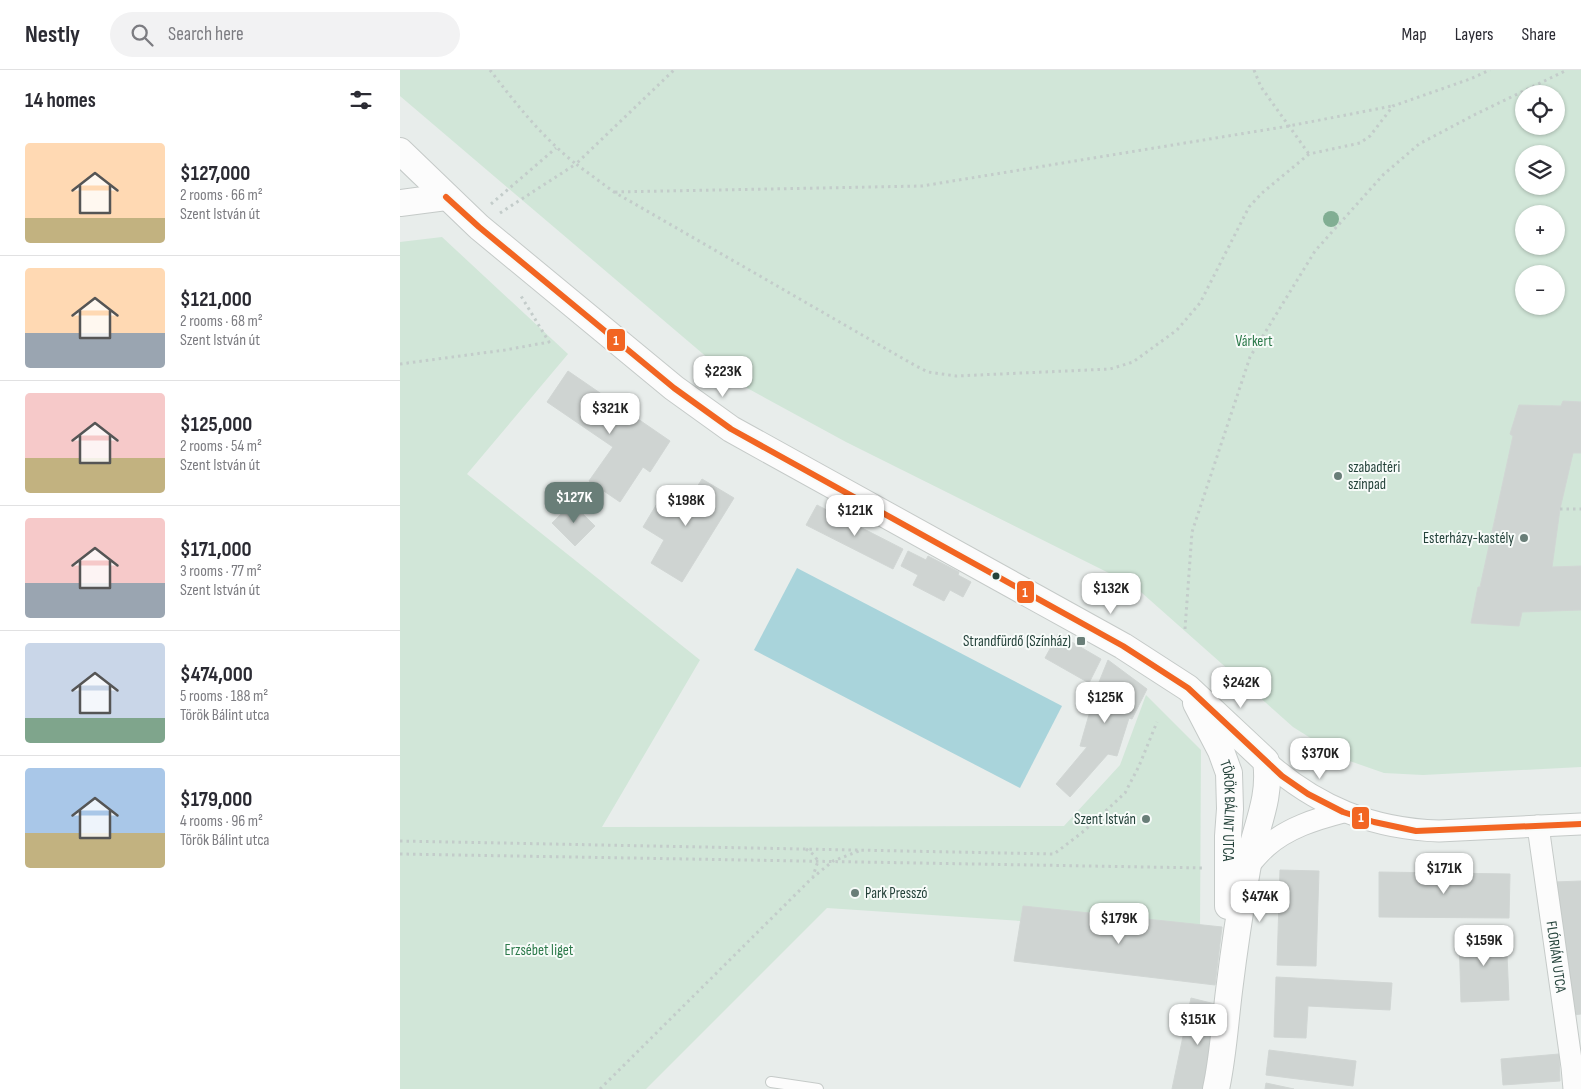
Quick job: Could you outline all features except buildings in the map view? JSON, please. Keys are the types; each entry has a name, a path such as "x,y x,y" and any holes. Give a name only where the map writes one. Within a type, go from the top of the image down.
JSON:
{"street":[{"path":"400,151 475,224 674,388 731,429 1123,646 1188,688 1272,772 1308,794 1343,812 1374,822 1416,831 1581,824"},
{"path":"400,203 446,196"},
{"name":"TÖRÖK BÁLINT UTCA","path":"1188,688 1229,773 1230,820 1238,868 1231,972 1220,1070 1216,1089"},
{"path":"1230,820 1240,799 1253,785 1272,772"},
{"name":"TÖRÖK BÁLINT UTCA","path":"1238,868 1262,812 1272,772"},
{"name":"TÖRÖK BÁLINT UTCA","path":"1238,868 1290,830 1316,819 1343,812"},
{"name":"FLÓRIÁN UTCA","path":"1538,826 1576,1066 1574,1089"}],"lane":[{"path":"771,1082 818,1089"}],"path":[{"path":"490,70 524,114 556,148 614,192 916,366 928,372 956,376 1110,369 1133,362 1177,330 1200,303 1249,207 1262,193 1309,154 1360,143 1370,136 1393,106"},
{"path":"475,224 576,164 674,70"},
{"path":"1254,70 1260,87 1309,154"},
{"path":"614,192 922,186 1289,126 1393,106 1490,70"},
{"path":"1185,630 1192,532 1250,357 1314,250 1383,175 1420,144 1474,115 1567,70"},
{"path":"475,224 556,148"},
{"path":"400,364 549,342 519,293"},
{"path":"1560,509 1581,509"},
{"path":"400,842 1054,854 1084,831 1124,793 1139,766 1157,722"},
{"path":"805,849 814,855 818,861"},
{"path":"600,1089 811,879 833,861 862,850"},
{"path":"400,854 1238,868"},
{"path":"811,879 818,861"}],"green space":[{"name":"Várkert","path":"400,70 1581,70 1581,767 1423,775 1384,773 1344,759 1293,727 1133,585 846,442 736,382 400,96"},
{"name":"Erzsébet liget","path":"442,237 568,354 467,474 700,660 602,827 1064,826 1120,765 1146,695 1201,750 1200,933 827,908 646,1089 400,1089 400,242"}],"water":[{"path":"797,568 1062,706 1020,788 754,650"}],"transit line":[{"name":"1","path":"446,197 479,227 674,388 731,429 1123,646 1188,688 1282,776 1308,794 1343,812 1374,822 1416,831 1581,824"}],"place":[{"name":"szabadtéri színpad","path":"1338,476"},
{"name":"Esterházy-kastély","path":"1524,538"},
{"name":"Strandfürdő (Színház)","path":"1081,641"},
{"name":"Szent István","path":"1146,819"},
{"name":"Park Presszó","path":"855,893"}]}
